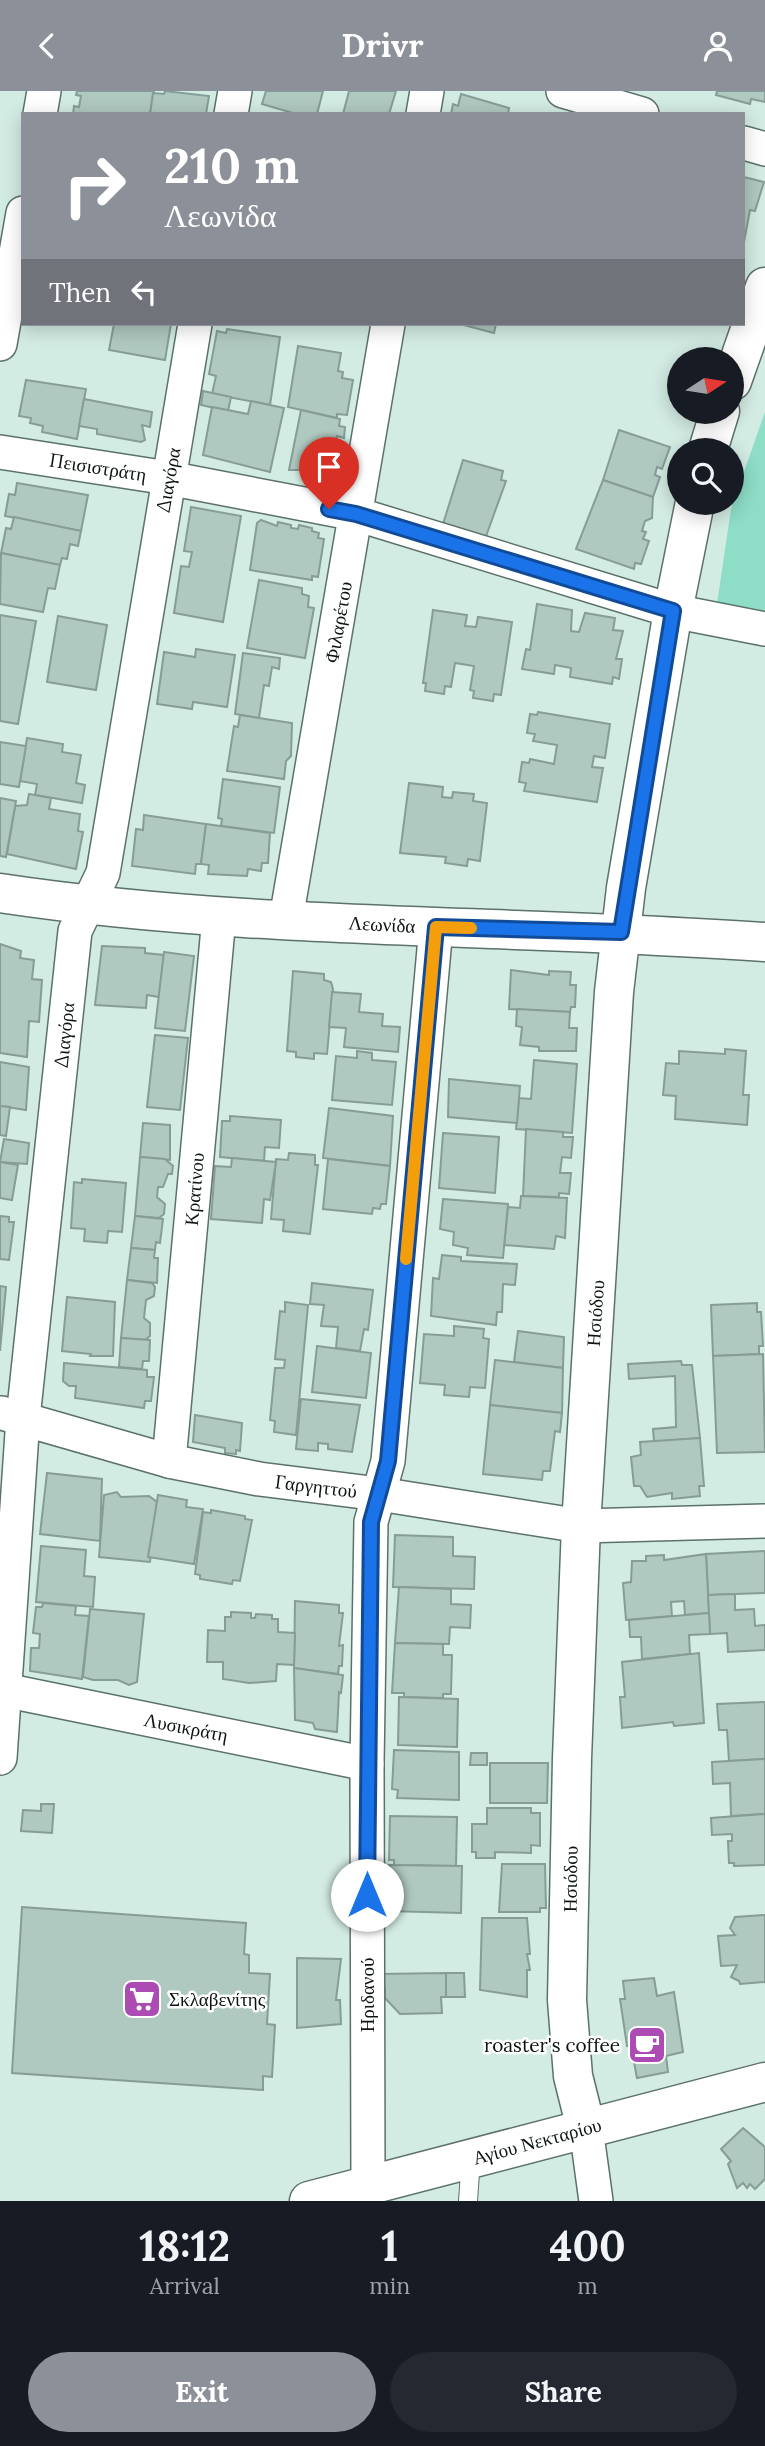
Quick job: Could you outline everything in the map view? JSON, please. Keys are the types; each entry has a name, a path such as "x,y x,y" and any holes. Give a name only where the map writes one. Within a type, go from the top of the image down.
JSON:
{"street":[{"path":"40,112 44,91"},
{"path":"231,112 235,91"},
{"path":"423,112 427,91"},
{"path":"563,91 635,112"},
{"path":"745,143 765,149"},
{"path":"0,344 21,224"},
{"path":"744,362 755,344 765,287"},
{"name":"Διαγόρα","path":"0,1758 11,1415 75,931 103,873 195,326"},
{"name":"Φιλαρέτου","path":"286,919 388,326"},
{"name":"Πεισιστράτη","path":"0,452 168,478 356,514 673,611 765,629"},
{"name":"Ησιόδου","path":"586,2128 573,2076 567,2000 572,1759 582,1527 614,992 621,932 673,611 692,515"},
{"name":"Λεωνίδα","path":"0,893 86,906 219,917 621,932 765,942"},
{"name":"Κρατίνου","path":"169,1461 219,917"},
{"name":"Ηριδανού","path":"368,2185 367,1764 371,1522 388,1461 436,927"},
{"name":"Γαργηττού","path":"11,1415 169,1461 259,1479 379,1494 582,1527 765,1521"},
{"name":"Λυσικράτη","path":"4,1690 367,1764"},
{"name":"Αγίου Νεκταρίου","path":"309,2201 765,2082"},
{"path":"586,2128 596,2201"}],"lane":[{"path":"468,2201 471,2158"}],"green space":[{"path":"765,412 765,614 717,604 730,515 744,515 744,472"}],"building":[{"path":"77,91 154,91 150,112 73,112 74,106 79,107 81,96 76,95"},
{"path":"165,91 209,96 206,112 150,112 153,93 164,94"},
{"path":"266,91 323,91 318,112 289,112 262,104"},
{"path":"349,91 396,91 390,112 344,112"},
{"path":"717,91 765,91 765,102 751,99 750,104 716,95"},
{"path":"461,94 509,108 508,112 451,112 453,104 458,106"},
{"path":"745,177 764,182 755,211 750,210 745,237"},
{"path":"114,326 171,326 165,360 109,350"},
{"path":"468,326 496,326 494,333"},
{"path":"227,329 280,337 270,405 212,394 216,376 209,374 217,331 226,333"},
{"path":"298,346 341,353 338,371 343,372 342,378 353,380 347,415 337,414 337,418 288,407"},
{"path":"26,380 86,389 77,439 42,432 43,426 30,423 31,418 19,416"},
{"path":"203,391 231,397 228,411 201,405"},
{"path":"84,399 152,412 150,427 142,425 145,440 141,442 97,434 97,429 79,426"},
{"path":"251,401 284,408 270,472 203,455 212,407 248,414"},
{"path":"301,410 340,419 339,426 345,427 344,438 337,436 336,440 341,442 340,452 344,452 339,474 329,473 329,481 310,479 312,470 289,470"},
{"path":"619,430 667,446 662,469 657,467 655,475 660,477 653,497 603,480"},
{"path":"463,460 503,471 501,480 506,481 485,539 443,524"},
{"path":"603,480 653,497 652,518 645,521 642,531 646,532 643,539 649,541 641,564 635,563 634,569 576,549"},
{"path":"17,483 88,495 81,531 5,516 9,494 15,495"},
{"path":"191,507 241,516 223,622 174,613 181,566 189,567 192,552 184,551"},
{"path":"14,517 81,531 78,546 70,544 67,559 62,558 60,565 1,553 6,528 11,529"},
{"path":"261,520 277,526 278,522 291,525 291,528 298,529 299,525 319,533 318,538 324,539 318,577 312,576 312,580 250,570 257,523"},
{"path":"1,553 60,565 55,589 48,588 43,612 0,604"},
{"path":"259,580 302,588 302,594 309,596 308,607 314,608 305,658 247,648"},
{"path":"537,604 572,610 571,631 579,632 585,613 615,618 613,630 623,631 616,659 622,659 619,679 613,677 612,684 570,677 571,668 555,665 554,674 522,669 526,649 530,650"},
{"path":"433,610 467,615 465,626 476,627 478,617 512,622 501,695 494,694 493,701 473,698 474,691 470,690 474,666 455,663 451,687 445,686 444,694 425,691 426,683 423,683"},
{"path":"0,615 36,621 18,724 0,721"},
{"path":"58,616 107,625 96,690 47,682"},
{"path":"196,649 235,655 227,707 193,702 192,709 157,704 164,652 195,657"},
{"path":"243,653 280,658 279,669 272,667 269,686 264,685 259,718 235,714"},
{"path":"538,712 610,724 605,758 594,756 592,767 603,768 597,802 524,791 526,783 519,782 522,762 529,763 530,759 554,764 557,745 533,741 535,734 527,733 530,714 537,715"},
{"path":"240,715 292,723 291,756 286,761 284,779 227,771 234,726 238,727"},
{"path":"27,738 63,744 62,752 81,755 76,783 85,785 82,803 35,795 37,784 20,781"},
{"path":"0,742 26,746 19,787 0,784"},
{"path":"223,779 280,787 274,833 221,826 222,819 218,818"},
{"path":"409,783 443,787 442,797 452,798 453,792 474,794 473,801 487,803 480,861 468,859 467,866 445,863 446,857 400,853"},
{"path":"29,794 51,798 49,809 80,814 78,831 83,832 76,869 7,854 15,806 27,805"},
{"path":"0,798 16,801 6,857 0,856"},
{"path":"144,815 206,824 201,864 196,864 195,874 132,866 136,829 143,830"},
{"path":"206,824 270,833 268,863 262,863 261,871 248,869 247,876 208,874 209,865 201,864"},
{"path":"0,944 21,951 20,958 34,960 32,979 42,980 39,1022 29,1021 27,1057 0,1053"},
{"path":"102,946 145,948 145,953 164,955 159,997 147,995 146,1008 95,1005"},
{"path":"164,952 194,956 185,1031 155,1028"},
{"path":"511,970 549,975 549,971 571,972 570,985 576,985 575,1007 571,1007 570,1012 509,1009"},
{"path":"293,971 324,974 324,980 331,982 333,989 327,1054 314,1053 314,1059 296,1057 296,1052 287,1051"},
{"path":"332,992 361,994 359,1012 383,1014 382,1026 400,1027 398,1052 344,1047 346,1028 329,1027"},
{"path":"517,1009 570,1012 569,1028 577,1028 576,1051 539,1051 539,1047 520,1045 522,1027 516,1026"},
{"path":"155,1035 188,1038 180,1110 147,1107"},
{"path":"725,1049 746,1051 743,1095 749,1095 747,1125 675,1119 676,1096 663,1095 666,1063 679,1064 679,1051 725,1054"},
{"path":"357,1051 372,1053 372,1060 396,1062 392,1105 332,1100 336,1056 357,1058"},
{"path":"534,1060 577,1064 572,1133 516,1129 519,1098 531,1099"},
{"path":"0,1062 29,1067 26,1110 0,1106"},
{"path":"449,1079 520,1086 517,1123 448,1117"},
{"path":"0,1106 10,1107 6,1136 0,1135"},
{"path":"329,1108 393,1116 390,1166 323,1158"},
{"path":"230,1116 281,1120 279,1148 265,1147 264,1161 220,1157 222,1121 230,1121"},
{"path":"143,1123 170,1125 170,1160 140,1157"},
{"path":"526,1129 563,1132 563,1137 573,1137 571,1158 562,1157 560,1173 571,1173 569,1194 559,1193 559,1197 523,1196"},
{"path":"443,1133 499,1137 495,1193 439,1188"},
{"path":"4,1139 29,1143 27,1164 0,1162"},
{"path":"289,1153 315,1155 315,1165 318,1165 310,1234 283,1231 284,1220 271,1219 276,1159 288,1160"},
{"path":"140,1157 165,1159 173,1166 172,1174 168,1174 163,1187 158,1187 157,1197 165,1204 164,1214 159,1218 135,1216"},
{"path":"232,1158 276,1162 270,1200 264,1199 262,1223 211,1219 215,1166 231,1167"},
{"path":"328,1159 390,1166 386,1204 381,1204 380,1209 373,1208 372,1214 323,1209"},
{"path":"0,1162 18,1165 12,1200 0,1198"},
{"path":"82,1179 126,1183 122,1232 108,1231 107,1243 84,1241 85,1229 71,1228 74,1182 82,1183"},
{"path":"521,1196 567,1198 565,1238 556,1236 554,1249 504,1245 508,1207 520,1208"},
{"path":"443,1199 508,1204 503,1258 467,1255 468,1248 453,1245 454,1232 440,1229"},
{"path":"0,1216 9,1217 9,1222 14,1222 9,1260 0,1259"},
{"path":"135,1216 163,1219 160,1243 156,1242 155,1250 131,1248"},
{"path":"131,1248 155,1250 154,1258 158,1258 157,1283 127,1280"},
{"path":"442,1255 461,1257 461,1261 517,1264 515,1285 503,1284 502,1312 497,1312 496,1325 431,1316 433,1278 439,1279"},
{"path":"127,1280 152,1283 155,1287 154,1296 146,1300 144,1318 150,1323 150,1336 145,1340 121,1338"},
{"path":"312,1283 373,1290 368,1330 364,1329 360,1351 336,1348 338,1327 321,1326 324,1305 310,1304"},
{"path":"0,1286 6,1287 0,1351"},
{"path":"67,1297 115,1302 113,1356 90,1356 91,1354 62,1351"},
{"path":"285,1302 308,1305 296,1435 274,1432 275,1421 270,1420 275,1368 284,1368 285,1360 275,1359 280,1311 285,1312"},
{"path":"757,1303 757,1312 761,1312 763,1346 759,1346 759,1354 713,1356 711,1305"},
{"path":"454,1326 484,1329 483,1338 489,1339 485,1388 470,1387 469,1397 444,1395 445,1385 420,1383 424,1334 454,1336"},
{"path":"518,1331 564,1337 563,1368 514,1362"},
{"path":"121,1338 150,1340 149,1361 143,1361 142,1369 119,1367"},
{"path":"317,1346 371,1353 366,1398 312,1392"},
{"path":"763,1354 765,1452 717,1453 713,1356"},
{"path":"495,1360 563,1368 562,1413 490,1405"},
{"path":"681,1361 682,1365 692,1365 700,1438 654,1442 653,1429 676,1427 675,1376 629,1379 628,1364"},
{"path":"64,1363 147,1370 147,1377 154,1377 151,1401 145,1401 144,1408 75,1398 76,1386 69,1386 63,1381"},
{"path":"301,1399 360,1405 352,1452 328,1449 328,1444 318,1443 318,1451 296,1449"},
{"path":"490,1405 562,1413 560,1432 555,1431 550,1471 543,1471 542,1480 483,1474"},
{"path":"195,1415 242,1423 240,1451 236,1450 236,1454 225,1453 225,1448 193,1442"},
{"path":"700,1438 704,1486 699,1486 700,1496 672,1499 672,1493 647,1497 640,1486 634,1486 631,1457 641,1455 640,1442"},
{"path":"47,1473 102,1479 100,1541 40,1534"},
{"path":"117,1492 121,1497 149,1496 157,1502 150,1562 99,1557 104,1495"},
{"path":"158,1495 187,1500 186,1507 203,1509 194,1564 148,1557"},
{"path":"211,1510 245,1516 245,1519 252,1520 240,1581 233,1580 232,1584 200,1579 200,1575 195,1574 203,1512 211,1513"},
{"path":"395,1535 453,1537 453,1556 475,1557 474,1589 393,1587"},
{"path":"41,1546 86,1550 84,1576 95,1577 93,1607 36,1602"},
{"path":"765,1551 765,1593 708,1595 706,1554"},
{"path":"706,1554 709,1613 685,1615 684,1601 671,1602 672,1616 626,1620 623,1583 631,1582 632,1561 646,1561 646,1556 664,1555 664,1560"},
{"path":"399,1587 451,1589 451,1604 471,1605 470,1628 450,1627 449,1644 395,1643"},
{"path":"735,1594 735,1610 754,1609 755,1626 765,1625 765,1650 728,1652 727,1633 710,1634 708,1595"},
{"path":"295,1601 339,1605 339,1613 343,1613 339,1646 343,1645 342,1666 339,1666 338,1674 294,1668"},
{"path":"43,1603 76,1606 75,1615 89,1616 82,1679 30,1671 31,1648 39,1648 40,1634 33,1633 36,1607 42,1607"},
{"path":"90,1609 144,1614 137,1682 129,1685 118,1680 93,1680 83,1677"},
{"path":"231,1612 251,1613 251,1618 255,1618 256,1614 272,1615 272,1619 278,1619 278,1632 295,1633 294,1665 277,1664 276,1681 249,1683 223,1679 223,1662 207,1662 208,1630 225,1631 225,1617 231,1617"},
{"path":"709,1613 710,1634 689,1635 690,1654 642,1659 641,1637 630,1637 629,1620"},
{"path":"395,1643 443,1644 443,1655 452,1655 451,1694 443,1694 443,1698 404,1697 404,1693 392,1693"},
{"path":"699,1653 704,1723 674,1726 673,1722 622,1728 620,1697 625,1697 622,1662"},
{"path":"294,1668 343,1675 341,1693 339,1692 337,1732 315,1729 313,1723 295,1720"},
{"path":"399,1697 458,1699 457,1747 398,1745"},
{"path":"765,1702 765,1759 729,1761 727,1730 719,1730 717,1704"},
{"path":"394,1750 459,1752 459,1800 397,1798 398,1790 392,1789"},
{"path":"471,1753 487,1753 487,1765 470,1765"},
{"path":"765,1759 765,1814 731,1816 730,1783 713,1784 712,1762"},
{"path":"490,1763 548,1763 547,1803 490,1803"},
{"path":"41,1804 54,1804 52,1833 21,1831 23,1810 41,1811"},
{"path":"487,1808 531,1808 531,1813 540,1813 540,1846 531,1845 531,1853 495,1852 495,1858 476,1858 476,1852 472,1852 472,1824 487,1824"},
{"path":"765,1814 765,1865 734,1866 734,1863 729,1863 728,1841 732,1841 732,1834 712,1835 711,1818"},
{"path":"390,1816 457,1817 456,1866 394,1865 394,1860 389,1860"},
{"path":"502,1864 545,1864 546,1908 540,1908 540,1912 499,1912"},
{"path":"389,1865 462,1866 461,1913 388,1911"},
{"name":"Σκλαβενίτης","path":"22,1907 246,1923 244,1954 249,1955 249,1973 270,1974 267,2024 275,2025 272,2077 263,2076 263,2090 12,2073"},
{"path":"765,1915 765,1982 740,1984 731,1977 737,1965 721,1966 718,1936 735,1935 730,1928 735,1917"},
{"path":"482,1918 527,1918 530,1970 527,1970 527,1997 480,1990"},
{"path":"297,1958 341,1959 336,2000 340,2000 341,2024 297,2028"},
{"path":"446,1973 446,1997 441,1997 442,2013 400,2014 385,1998 385,1989 379,1989 379,1974"},
{"path":"446,1973 464,1973 465,1997 446,1997"},
{"path":"654,1978 657,1996 674,1992 683,2052 666,2056 668,2072 637,2078 631,2046 627,2046 620,1999 625,1999 623,1981"},
{"path":"743,2128 765,2147 765,2179 755,2189 750,2184 747,2188 743,2183 737,2188 728,2164 731,2161 721,2149"}],"slow traffic":[{"path":"406,1259 436,927 471,928"}],"place":[{"name":"Σκλαβενίτης","path":"142,1999"},
{"name":"roaster's coffee","path":"647,2045"}],"route":[{"path":"329,509 356,514 673,611 626,888 621,932 436,927 388,1461 371,1522 367,1895"}]}
